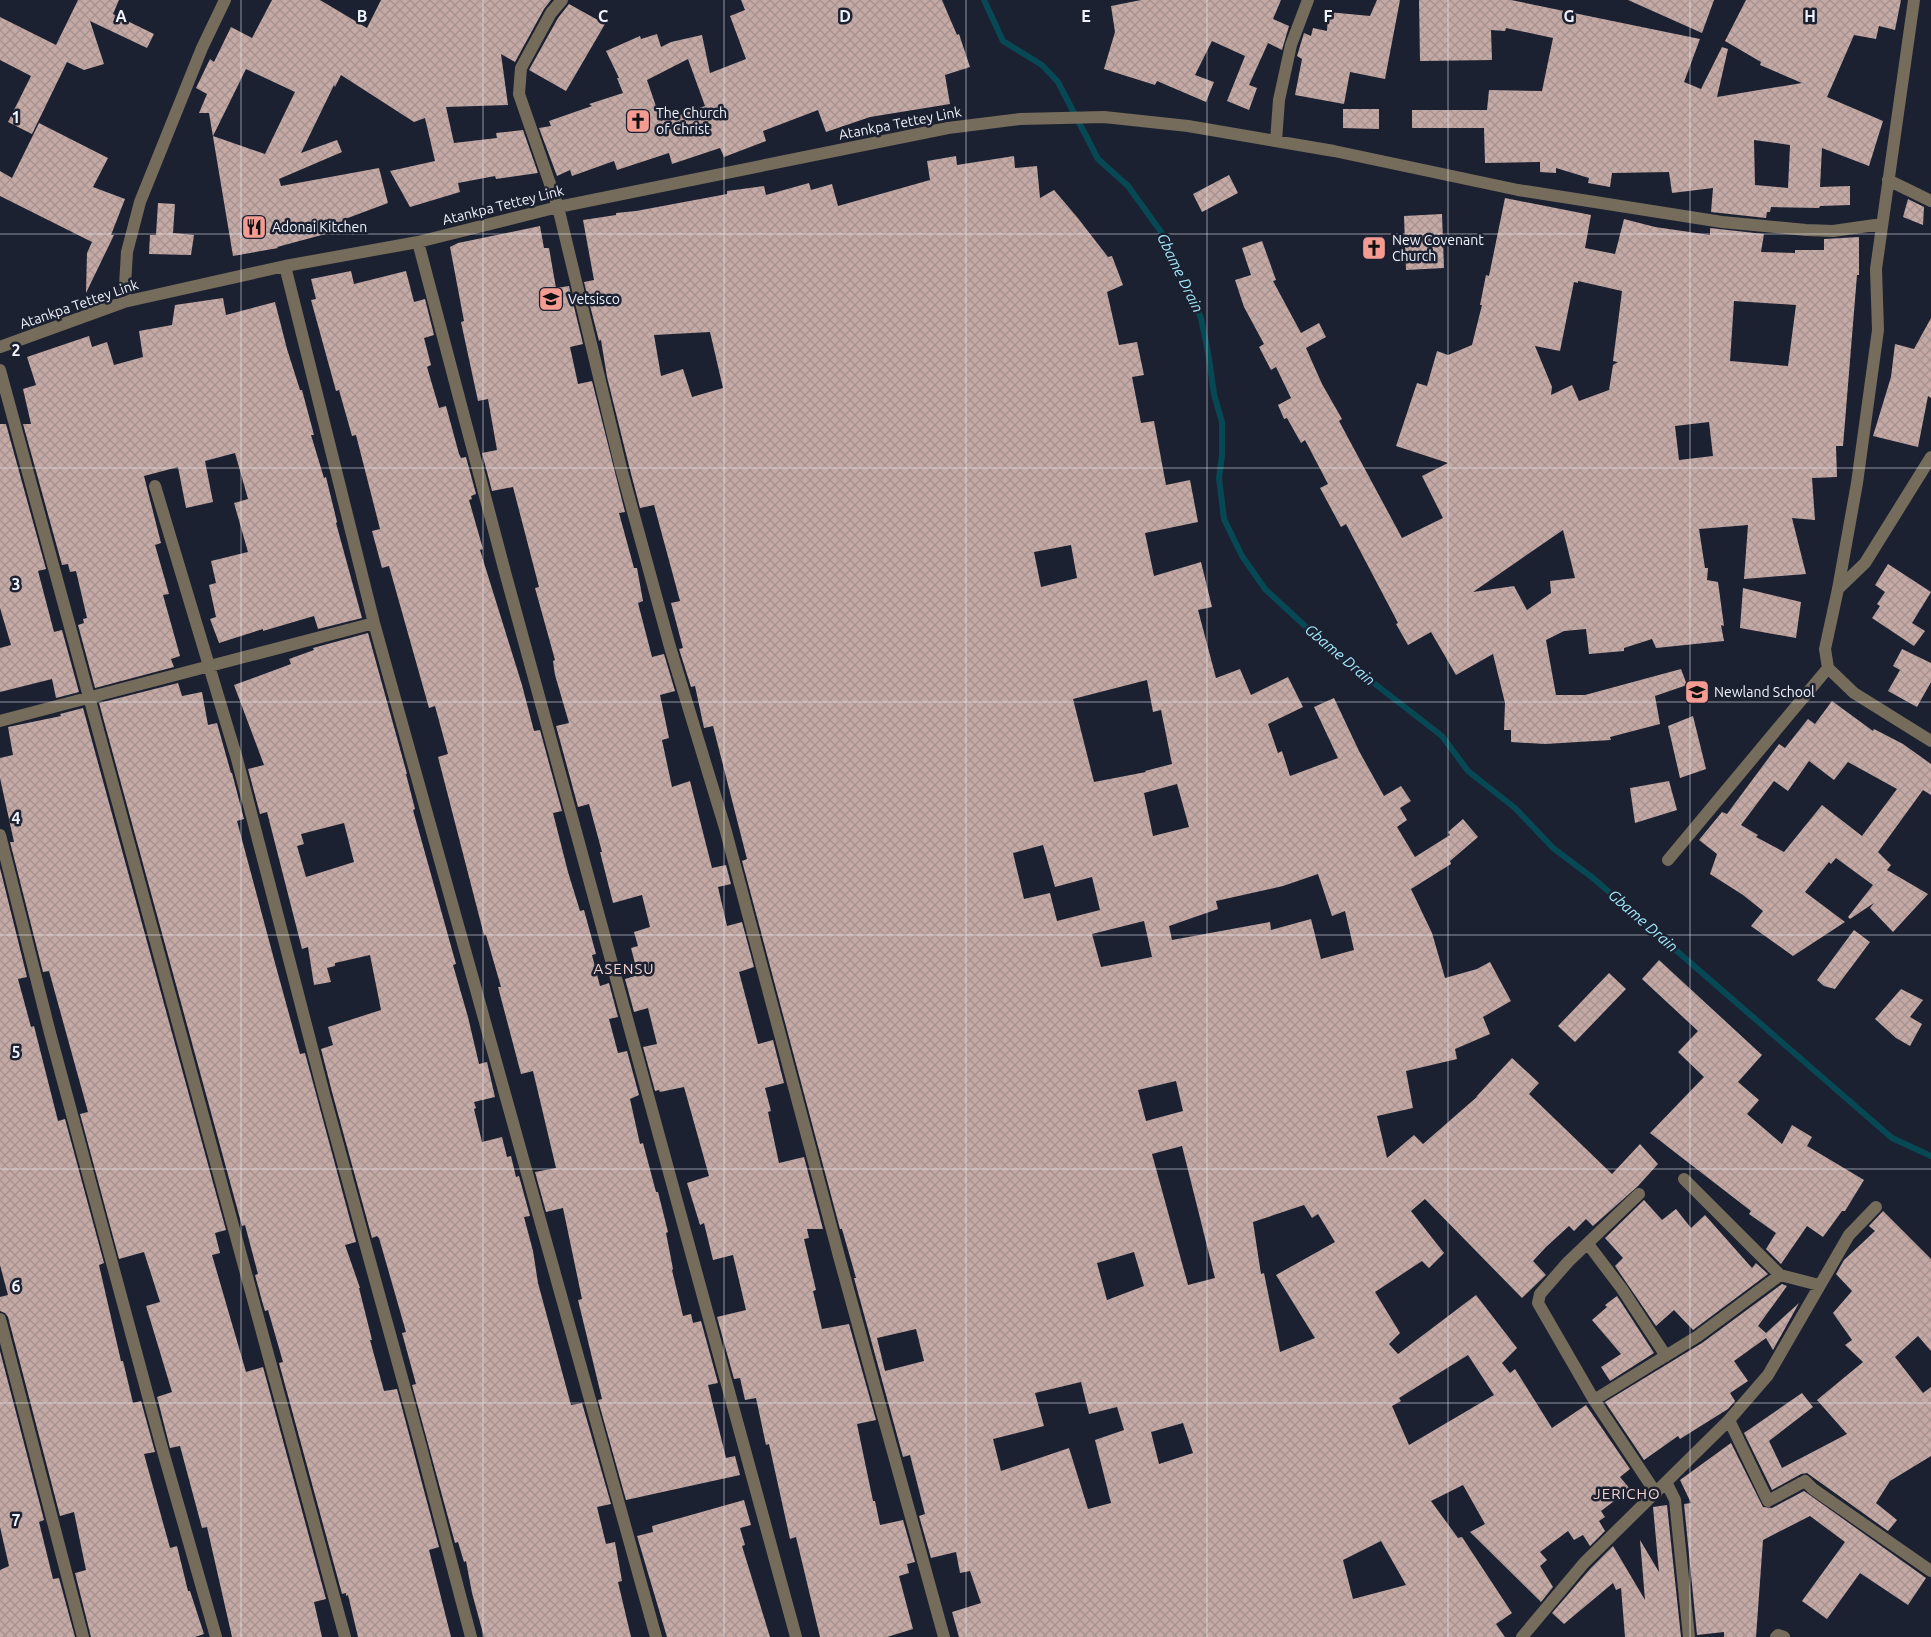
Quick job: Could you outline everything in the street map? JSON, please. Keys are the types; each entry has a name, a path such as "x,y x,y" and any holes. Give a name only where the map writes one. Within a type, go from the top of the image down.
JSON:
{"street":[{"path":"124,302 127,252 140,202 202,48 225,0"},
{"path":"562,0 550,13 521,68 520,94 558,207 621,468 670,647 725,828 840,1260 944,1637"},
{"path":"1276,141 1280,100 1291,45 1308,0"},
{"path":"1914,0 1876,269 1878,330 1857,483 1825,649 1828,668 1854,693 1931,742"},
{"name":"Atankpa Tettey Link","path":"0,347 124,302 285,266 418,242 558,207 948,128 1020,118 1104,117 1188,126 1334,152 1518,190 1722,222 1833,231 1882,224"},
{"path":"1888,180 1931,201"},
{"path":"418,242 505,572 796,1637"},
{"path":"285,266 374,623 656,1637"},
{"path":"0,370 345,1637"},
{"path":"1838,589 1851,579 1865,562 1931,456"},
{"path":"155,486 237,759 324,1094 471,1637"},
{"path":"0,721 374,623"},
{"path":"1668,860 1828,668"},
{"path":"0,835 53,1042 162,1448 216,1637"},
{"path":"1684,1179 1780,1275 1819,1285"},
{"path":"1639,1194 1568,1262 1540,1294 1538,1303 1594,1400 1656,1493"},
{"path":"1522,1637 1584,1563 1729,1420 1768,1375 1849,1236 1876,1207"},
{"path":"1588,1244 1622,1289 1666,1356"},
{"path":"1594,1400 1698,1336 1780,1275"},
{"path":"0,1319 83,1637"},
{"path":"1729,1420 1768,1501 1806,1481 1813,1489 1931,1571"},
{"path":"1666,1482 1675,1500 1689,1637"},
{"path":"1776,1637 1778,1635 1784,1637"}],"building":[{"path":"78,0 119,0 113,14 154,34 147,48 90,21 104,64 84,70 67,62 32,134 8,122 31,76 0,60 0,17 56,45"},
{"path":"272,0 320,0 367,28 381,0 551,0 544,9 515,62 501,54 508,105 446,107 454,143 497,138 496,133 523,130 538,173 496,179 495,176 458,183 460,192 410,207 390,171 435,161 425,118 414,122 341,75 335,87 334,85 301,153 337,140 342,152 279,179 281,186 379,168 388,203 345,219 346,225 332,229 333,232 278,248 233,256 209,113 199,113 207,94 196,88 210,59 214,62 231,27 252,38","holes":["246,69 295,92 265,154 213,136"]},
{"path":"741,0 942,0 957,35 959,34 970,67 945,75 950,104 870,117 826,132 818,110 763,131 766,141 724,157 720,148 672,164 669,153 617,170 614,161 572,176 570,170 557,176 539,128 551,126 549,121 592,106 589,104 623,93 617,78 619,78 606,51 640,36 641,39 657,34 661,47 671,42 702,35 710,73 746,59 730,16 745,10","holes":["688,59 705,106 661,121 647,80"]},
{"path":"1141,0 1281,0 1273,19 1289,26 1282,50 1268,43 1249,85 1257,88 1249,110 1227,101 1245,56 1212,41 1195,75 1214,82 1206,102 1157,81 1155,85 1104,69 1115,32 1111,6"},
{"path":"1377,0 1400,0 1385,79 1350,72 1344,104 1295,95 1302,59 1297,56 1304,33 1311,36 1313,28 1327,31 1328,12 1370,16"},
{"path":"1419,0 1511,0 1700,39 1684,82 1701,89 1722,47 1728,49 1717,97 1802,83 1760,65 1761,62 1725,41 1746,0 1901,0 1895,30 1879,26 1876,39 1854,35 1827,97 1883,121 1869,166 1822,148 1820,187 1850,186 1850,205 1820,206 1819,208 1771,207 1770,212 1767,212 1766,218 1711,212 1713,188 1672,193 1669,172 1612,173 1610,187 1588,183 1589,178 1556,168 1556,173 1540,172 1540,162 1485,163 1484,128 1412,128 1412,110 1487,110 1489,90 1542,91 1553,38 1506,28 1505,31 1491,30 1492,60 1420,61","holes":["1754,140 1790,145 1788,188 1755,185"]},
{"path":"1628,0 1714,0 1702,33"},
{"path":"569,4 605,24 566,91 529,70 558,18"},
{"path":"1343,109 1379,109 1379,129 1343,128"},
{"path":"39,123 108,158 93,187 125,199 111,235 114,235 86,293 87,253 92,242 0,196 0,171 12,178"},
{"path":"956,156 957,165 1014,156 1015,168 1037,166 1040,198 1054,190 1108,257 1112,256 1123,285 1107,292 1119,345 1137,342 1144,375 1132,377 1141,423 1154,421 1166,485 1190,480 1198,522 1145,533 1154,576 1201,562 1212,607 1198,610 1216,678 1240,669 1251,695 1288,677 1303,707 1268,724 1278,753 1282,751 1290,776 1338,758 1314,707 1334,698 1359,751 1384,796 1401,786 1411,801 1400,808 1407,820 1397,827 1415,857 1450,835 1448,832 1463,819 1478,837 1450,861 1451,864 1411,889 1432,933 1445,978 1477,969 1490,962 1511,1001 1483,1017 1490,1034 1455,1049 1457,1059 1406,1071 1413,1108 1377,1116 1387,1158 1414,1135 1423,1144 1478,1096 1476,1097 1512,1058 1539,1083 1529,1094 1612,1174 1640,1144 1658,1164 1638,1186 1593,1226 1586,1219 1574,1231 1569,1226 1546,1247 1533,1261 1546,1275 1522,1298 1425,1199 1411,1211 1444,1253 1429,1268 1422,1261 1375,1292 1400,1333 1389,1344 1398,1354 1476,1295 1517,1348 1502,1363 1510,1373 1515,1369 1552,1428 1586,1405 1630,1469 1620,1477 1630,1489 1601,1511 1605,1517 1599,1521 1605,1531 1590,1546 1583,1535 1574,1540 1568,1531 1540,1552 1547,1560 1540,1566 1553,1587 1541,1602 1470,1532 1485,1524 1463,1485 1431,1501 1458,1538 1462,1537 1512,1613 1496,1624 1505,1637 959,1637 952,1612 981,1603 970,1571 960,1573 956,1552 931,1558 919,1516 925,1514 910,1455 903,1457 742,861 747,859 713,726 704,728 695,686 691,687 679,649 683,648 671,603 680,601 654,505 640,508 607,377 601,340 599,341 584,282 594,280 583,220 727,194 727,191 764,186 766,195 809,183 811,190 832,184 838,206 930,180 927,161","holes":["710,332 723,388 692,397 683,369 661,376 654,335","1071,545 1077,578 1041,587 1034,552","1147,680 1153,712 1161,710 1172,764 1146,772 1094,782 1073,699","1177,784 1189,827 1153,836 1144,793","1043,845 1055,887 1092,877 1100,910 1057,921 1050,893 1024,899 1013,853","1318,874 1332,916 1345,911 1354,950 1321,959 1311,919 1271,930 1270,922 1172,940 1169,926 1218,909 1216,901 1283,886","1144,921 1152,957 1101,967 1092,934","1176,1081 1183,1111 1146,1121 1138,1090","1182,1146 1215,1278 1188,1285 1152,1154","1304,1205 1312,1218 1318,1214 1335,1242 1276,1275 1315,1338 1280,1352 1264,1273 1261,1274 1253,1222","1134,1252 1144,1286 1107,1300 1097,1263","916,1329 924,1361 885,1371 877,1338","1468,1355 1494,1395 1409,1445 1392,1406 1401,1401 1399,1398","1081,1382 1089,1414 1117,1407 1124,1430 1095,1440 1111,1503 1088,1509 1069,1448 1001,1471 993,1439 1044,1426 1035,1393","1183,1423 1193,1453 1159,1464 1151,1432","1381,1541 1406,1585 1353,1599 1343,1560"]},
{"path":"1229,175 1238,193 1202,212 1193,194"},
{"path":"1505,198 1591,215 1585,248 1615,254 1624,219 1655,227 1710,235 1710,228 1764,234 1761,252 1795,253 1795,250 1824,250 1824,239 1859,237 1859,275 1857,275 1843,446 1836,446 1837,477 1812,478 1815,520 1792,518 1806,574 1744,579 1748,525 1699,529 1705,568 1708,568 1707,580 1718,582 1724,626 1721,625 1724,641 1656,648 1652,639 1624,648 1624,651 1589,654 1586,629 1564,631 1546,640 1556,695 1585,695 1681,669 1687,685 1655,696 1660,724 1610,737 1611,740 1545,744 1511,742 1511,730 1504,730 1505,703 1493,654 1456,675 1431,632 1408,645 1346,524 1341,527 1320,488 1328,484 1305,440 1301,443 1287,418 1284,419 1278,405 1291,398 1276,367 1271,370 1259,347 1264,344 1244,307 1235,280 1251,275 1242,248 1262,241 1276,280 1273,281 1301,333 1319,323 1326,337 1306,348 1322,384 1342,419 1339,421 1402,538 1443,518 1422,476 1448,463 1396,446 1417,383 1427,386 1437,351 1448,355 1472,345 1482,305 1480,305 1486,275 1489,276","holes":["1578,281 1622,291 1613,361 1618,362 1613,365 1609,390 1579,401 1572,385 1551,395 1552,387 1535,346 1560,351 1574,282 1578,283","1734,301 1796,305 1788,366 1730,361","1709,422 1713,456 1679,460 1675,426","1563,530 1575,578 1550,581 1551,593 1527,610 1514,586 1473,592"]},
{"path":"1908,199 1924,207 1923,225 1903,217"},
{"path":"158,203 175,204 173,233 194,235 191,255 149,254 150,235 156,235"},
{"path":"1442,214 1444,268 1406,270 1404,216"},
{"path":"540,226 544,248 549,248 556,288 569,286 583,344 570,347 578,384 592,381 625,512 619,513 634,568 637,568 643,601 638,603 652,657 664,654 675,691 660,695 669,738 662,740 672,787 690,781 712,868 726,865 731,884 718,887 727,926 742,922 754,967 739,972 758,1044 773,1040 784,1083 765,1088 771,1111 768,1112 779,1163 804,1157 823,1229 807,1229 809,1238 804,1239 816,1290 813,1291 822,1329 849,1324 876,1420 857,1424 873,1501 875,1501 880,1525 903,1520 915,1562 907,1564 909,1573 899,1576 913,1629 887,1637 820,1637 796,1537 790,1539 769,1444 766,1445 756,1398 745,1400 740,1378 734,1379 717,1317 746,1310 733,1255 713,1260 704,1223 700,1225 687,1183 709,1176 684,1087 660,1092 659,1090 655,1091 643,1047 657,1044 648,1008 634,1012 625,979 638,975 631,948 638,946 634,932 650,927 642,895 613,903 589,804 578,807 556,726 569,723 555,675 553,661 555,660 535,588 539,587 513,487 492,491 482,453 497,450 488,399 478,401 461,322 464,321 450,247 458,243"},
{"path":"351,271 354,284 406,271 414,302 425,299 434,335 424,338 431,365 427,367 439,408 446,406 459,454 461,458 466,457 476,494 471,496 472,499 469,500 483,549 480,550 522,685 534,731 540,730 562,811 553,813 568,872 580,911 584,910 596,954 592,955 600,986 609,983 618,1017 609,1019 618,1053 627,1051 639,1095 630,1099 640,1144 643,1143 668,1232 666,1233 672,1270 683,1316 691,1314 693,1323 701,1321 718,1383 708,1385 726,1458 735,1456 740,1475 626,1500 598,1400 602,1399 578,1300 582,1299 563,1208 546,1212 535,1172 556,1168 533,1071 521,1074 498,987 501,987 486,935 484,935 438,757 448,754 435,706 429,708 389,566 382,568 372,531 380,529 356,435 352,436 339,390 336,391 311,300 316,299 311,279"},
{"path":"223,298 226,315 275,302 287,349 300,390 302,390 314,435 311,435 324,478 326,477 336,523 362,618 318,629 314,616 219,643 210,619 216,617 209,585 216,583 211,561 248,552 234,503 248,499 235,453 205,461 213,502 186,508 178,467 144,476 161,543 155,545 169,594 163,595 180,656 171,659 174,667 95,688 78,625 84,623 83,619 87,618 76,571 70,572 68,564 62,565 23,424 31,424 23,389 36,385 27,357 89,336 92,347 107,342 114,365 143,357 139,331 172,325 175,305"},
{"path":"1931,318 1931,398 1928,396 1918,447 1873,436 1891,377 1895,344 1914,349"},
{"path":"0,424 6,424 46,569 38,571 54,632 62,630 79,692 56,698 52,679 0,692 0,648 11,645 0,608"},
{"path":"1888,564 1931,592 1912,623 1925,631 1914,646 1872,618 1880,606 1877,604 1885,592 1875,585"},
{"path":"1743,588 1801,602 1796,638 1740,628"},
{"path":"368,633 407,774 415,809 413,810 456,964 453,965 479,1064 487,1062 495,1097 474,1102 482,1142 502,1137 507,1157 511,1156 516,1177 519,1176 530,1216 524,1217 533,1251 538,1283 571,1405 582,1403 611,1504 597,1507 606,1544 615,1542 622,1581 618,1582 631,1637 484,1637 472,1593 466,1561 464,1562 458,1542 455,1543 412,1385 416,1384 402,1333 406,1332 379,1238 377,1236 372,1238 321,1049 333,1045 328,1027 381,1010 370,955 335,963 335,966 327,968 331,982 314,985 308,947 302,949 267,812 260,814 248,769 264,765 234,685 291,664 289,659 314,650 313,648","holes":["344,823 354,862 306,877 297,846 304,844 301,834"]},
{"path":"1902,649 1931,663 1931,682 1917,707 1888,691 1900,670 1893,666"},
{"path":"178,683 182,696 202,692 208,725 217,723 232,773 244,819 237,821 300,1054 305,1053 356,1242 345,1245 360,1288 372,1340 370,1340 384,1391 397,1389 439,1547 429,1550 451,1637 358,1637 348,1595 346,1596 346,1593 342,1594 279,1363 283,1362 268,1310 265,1311 262,1301 255,1275 258,1274 245,1225 242,1226 99,703"},
{"path":"1832,701 1873,731 1874,729 1903,744 1931,764 1931,795 1923,790 1878,852 1891,865 1887,870 1928,894 1893,932 1870,908 1874,903 1850,919 1848,917 1873,885 1836,858 1831,864 1829,862 1805,892 1845,922 1793,956 1751,926 1763,911 1743,895 1710,874 1717,854 1699,840 1722,812 1727,814 1779,744 1785,748 1808,719 1815,724","holes":["1809,761 1834,780 1848,762 1897,789 1862,836 1822,805 1784,852 1756,837 1758,835 1741,825 1774,781 1788,791"]},
{"path":"83,708 226,1230 215,1233 220,1253 212,1255 246,1372 263,1367 326,1599 314,1602 322,1637 232,1637 207,1527 202,1528 180,1446 170,1448 157,1397 172,1392 146,1306 160,1302 144,1252 119,1259 80,1114 88,1112 49,971 43,972 10,842 14,842 0,778 0,758 13,755 8,727 61,716 60,714"},
{"path":"1693,716 1706,769 1680,778 1668,726"},
{"path":"1669,781 1677,810 1635,823 1630,788"},
{"path":"0,868 27,977 18,979 31,1027 34,1026 58,1121 65,1119 104,1263 99,1265 121,1361 123,1361 133,1403 141,1401 155,1452 144,1454 170,1548 177,1546 188,1591 190,1591 204,1634 195,1637 91,1637 75,1573 86,1570 74,1512 60,1516 8,1317 0,1311 0,1297 8,1295 0,1265"},
{"path":"1854,930 1870,942 1835,989 1824,986 1817,980"},
{"path":"1659,960 1762,1055 1738,1082 1759,1100 1747,1114 1782,1144 1792,1125 1812,1137 1807,1146 1864,1180 1845,1211 1842,1211 1823,1237 1807,1226 1781,1264 1766,1249 1776,1233 1749,1214 1751,1211 1650,1133 1704,1077 1678,1052 1698,1031 1642,979"},
{"path":"1609,973 1626,989 1575,1042 1558,1026"},
{"path":"1901,989 1923,1000 1910,1017 1922,1024 1910,1046 1896,1038 1875,1019"},
{"path":"1644,1200 1662,1220 1676,1209 1691,1228 1705,1215 1752,1268 1756,1263 1768,1274 1693,1330 1674,1310 1656,1326 1615,1266 1623,1258 1605,1238"},
{"path":"1883,1211 1931,1259 1931,1351 1918,1336 1895,1357 1923,1393 1931,1387 1931,1456 1890,1481 1876,1503 1897,1520 1888,1531 1807,1473 1801,1474 1772,1490 1744,1433 1802,1393 1813,1407 1769,1441 1782,1468 1847,1434 1817,1400 1863,1362 1845,1345 1852,1340 1833,1313 1852,1291 1836,1274 1844,1260 1875,1231 1869,1226"},
{"path":"1782,1284 1787,1286 1758,1326 1766,1333 1799,1303 1773,1350 1766,1338 1734,1361 1748,1381 1730,1393 1735,1401 1728,1409 1680,1439 1678,1436 1644,1460 1605,1402 1702,1343"},
{"path":"1617,1296 1654,1353 1610,1381 1601,1367 1621,1354 1592,1320 1607,1307 1605,1305"},
{"path":"0,1351 44,1520 39,1522 53,1579 59,1578 75,1637 0,1637 0,1570 9,1566 0,1527"},
{"path":"1731,1443 1763,1507 1772,1508 1804,1491 1926,1578 1908,1605 1860,1573 1827,1619 1802,1601 1845,1542 1810,1516 1763,1540 1756,1637 1724,1637 1724,1632 1697,1635 1684,1504 1691,1503 1680,1480"},
{"path":"744,1500 751,1525 740,1528 745,1545 742,1546 770,1637 667,1637 637,1536 653,1532 652,1526"},
{"path":"1667,1505 1681,1637 1625,1637 1621,1588 1616,1590 1613,1583 1564,1624 1552,1613 1590,1569 1613,1546 1645,1600 1640,1540 1659,1572 1653,1507"}],"waterway":[{"name":"Gbame Drain","path":"984,0 1003,41 1042,65 1058,82 1098,159 1128,186 1164,236 1172,262 1187,286 1201,318 1214,394 1222,422 1222,455 1219,478 1224,519 1242,556 1265,589 1330,649 1442,736 1468,771 1515,808 1553,848 1593,878 1892,1138 1931,1156"}],"place":[{"name":"The Church of Christ","path":"638,121"},
{"name":"Adonai Kitchen","path":"254,227"},
{"name":"New Covenant Church","path":"1374,248"},
{"name":"Vetsisco","path":"551,299"},
{"name":"Newland School","path":"1697,692"}],"district":[{"name":"ASENSU","path":"624,969"},
{"name":"JERICHO","path":"1627,1494"}]}
